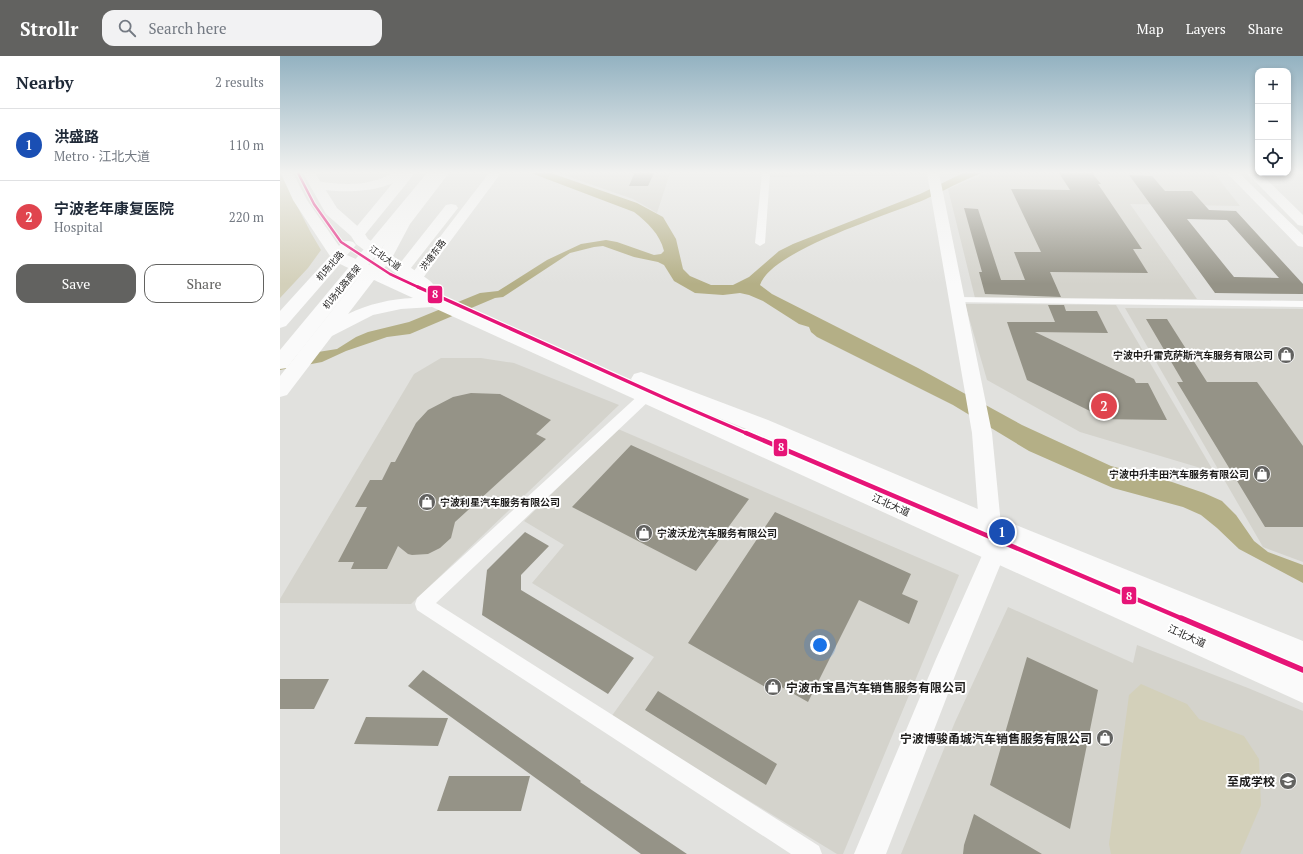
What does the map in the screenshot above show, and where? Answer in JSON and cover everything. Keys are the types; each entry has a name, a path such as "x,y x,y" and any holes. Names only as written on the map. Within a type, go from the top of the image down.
{"main road":[{"path":"280,306 315,267 338,257 307,210"},
{"name":"江北大道","path":"330,210 358,234 361,241 415,279 437,299"},
{"path":"358,234 377,210"},
{"name":"机场北路","path":"280,322 379,210"},
{"name":"机场北路高架","path":"280,345 392,210"},
{"name":"机场北路高架","path":"280,363 403,210"},
{"path":"384,258 403,223 413,210"},
{"path":"281,389 307,352 370,272 384,258 420,210"},
{"name":"江北大道","path":"338,257 370,272 437,299"},
{"path":"322,333 368,311 401,304 437,299 485,320"},
{"name":"江北大道","path":"485,320 646,396 1303,688"},
{"name":"江北大道","path":"485,320 518,330 761,426 990,525 1303,655"}],"street":[{"name":"洪塘东路","path":"402,270 450,210"},
{"name":"洪塘东路","path":"415,279 466,210"},
{"path":"760,243 763,210"},
{"path":"870,854 945,668 995,551 990,525 982,432 969,370 940,210"},
{"path":"1271,210 1303,243"},
{"path":"1291,210 1303,222"},
{"path":"956,300 1303,304"},
{"path":"646,396 423,604 811,854"}],"shaded area":[{"path":"280,210 299,210 321,250 308,268 280,298"},
{"path":"629,210 650,210 663,217 676,239 683,269 690,276 711,285 733,285 749,277 779,251 793,244 879,210 897,210 834,234 808,246 786,259 769,272 760,285 772,294 918,368 1022,425 1111,466 1172,482 1222,501 1236,515 1254,541 1268,552 1303,565 1303,583 1239,549 1201,515 1183,507 1113,488 1029,451 953,405 817,337 811,332 809,327 799,324 763,301 740,293 723,295 695,293 674,281 664,265 658,262 634,257 603,246 570,253 503,297 495,298 410,334 387,337 346,351 322,362 280,370 280,358 337,349 356,337 368,332 409,322 480,293 498,291 547,260 581,244 606,240 617,242 654,255 661,254 664,251 656,234 644,220"},
{"path":"953,210 1134,210 1197,299 975,298"},
{"path":"965,304 1116,305 1214,472 1080,432 987,380"},
{"name":"宁波中升丰田汽车服务有限公司","path":"1125,308 1303,309 1303,562 1263,547"},
{"name":"宁波利星汽车服务有限公司","path":"441,358 481,358 514,363 619,405 411,604 280,603 280,599 414,374"},
{"name":"宁波市宝昌汽车销售服务有限公司","path":"618,429 959,575 843,854 837,854 611,717 654,657 532,583 564,545 524,521"},
{"name":"宁波博骏甬城汽车销售服务有限公司","path":"1008,607 1133,663 1137,645 1303,711 1303,854 901,854 955,722"},
{"path":"1141,684 1187,704 1199,719 1244,736 1259,759 1261,805 1240,854 1111,854 1109,844 1129,695"}],"building":[{"path":"965,210 978,210 1001,280 1025,280 1014,252 1041,252 1021,210 1116,210 1142,249 1133,249 1148,273 1050,272 1061,297 985,294 979,272 982,272"},
{"path":"1155,210 1236,211 1303,284 1303,294 1215,293","holes":["1187,219 1227,220 1279,278 1234,277"]},
{"path":"1048,305 1064,305 1066,311 1097,311 1108,333 1035,332 1134,379 1136,383 1148,383 1167,420 1097,419 1094,413 1027,380 1007,322 1055,322"},
{"path":"1146,319 1167,319 1207,382 1257,382 1303,446 1303,527 1265,527 1177,382 1183,382"},
{"path":"471,393 500,394 551,420 536,434 546,439 455,522 451,538 440,548 428,554 412,555 408,554 398,546 387,569 351,569 354,562 338,562 367,507 355,507 370,480 382,480 391,462 395,462 416,423 428,410 453,397"},
{"path":"631,445 749,499 696,571 572,507"},
{"path":"775,512 911,574 902,594 918,601 909,624 859,600 808,702 778,685 774,692 688,643"},
{"path":"525,532 549,546 521,575 521,590 634,658 608,694 482,615 487,570"},
{"path":"1027,657 1098,690 1070,829 990,785"},
{"path":"423,670 581,781 580,782 687,854 641,854 408,686"},
{"path":"280,679 329,679 314,709 280,709"},
{"path":"658,691 777,764 766,785 645,710"},
{"path":"366,717 448,718 438,746 354,744"},
{"path":"449,776 530,776 521,811 437,811"},
{"path":"974,814 1042,854 963,854 964,845"}],"transit line":[{"name":"8","path":"318,210 341,242 390,274 669,400 1303,670"}],"place":[{"name":"宁波中升雷克萨斯汽车服务有限公司","path":"1286,355"},
{"name":"宁波老年康复医院","path":"1104,406"},
{"name":"宁波中升丰田汽车服务有限公司","path":"1262,474"},
{"name":"宁波利星汽车服务有限公司","path":"427,502"},
{"name":"洪盛路","path":"1002,532"},
{"name":"宁波沃龙汽车服务有限公司","path":"644,533"},
{"name":"宁波市宝昌汽车销售服务有限公司","path":"773,687"},
{"name":"宁波博骏甬城汽车销售服务有限公司","path":"1105,738"},
{"name":"至成学校","path":"1288,781"}]}
